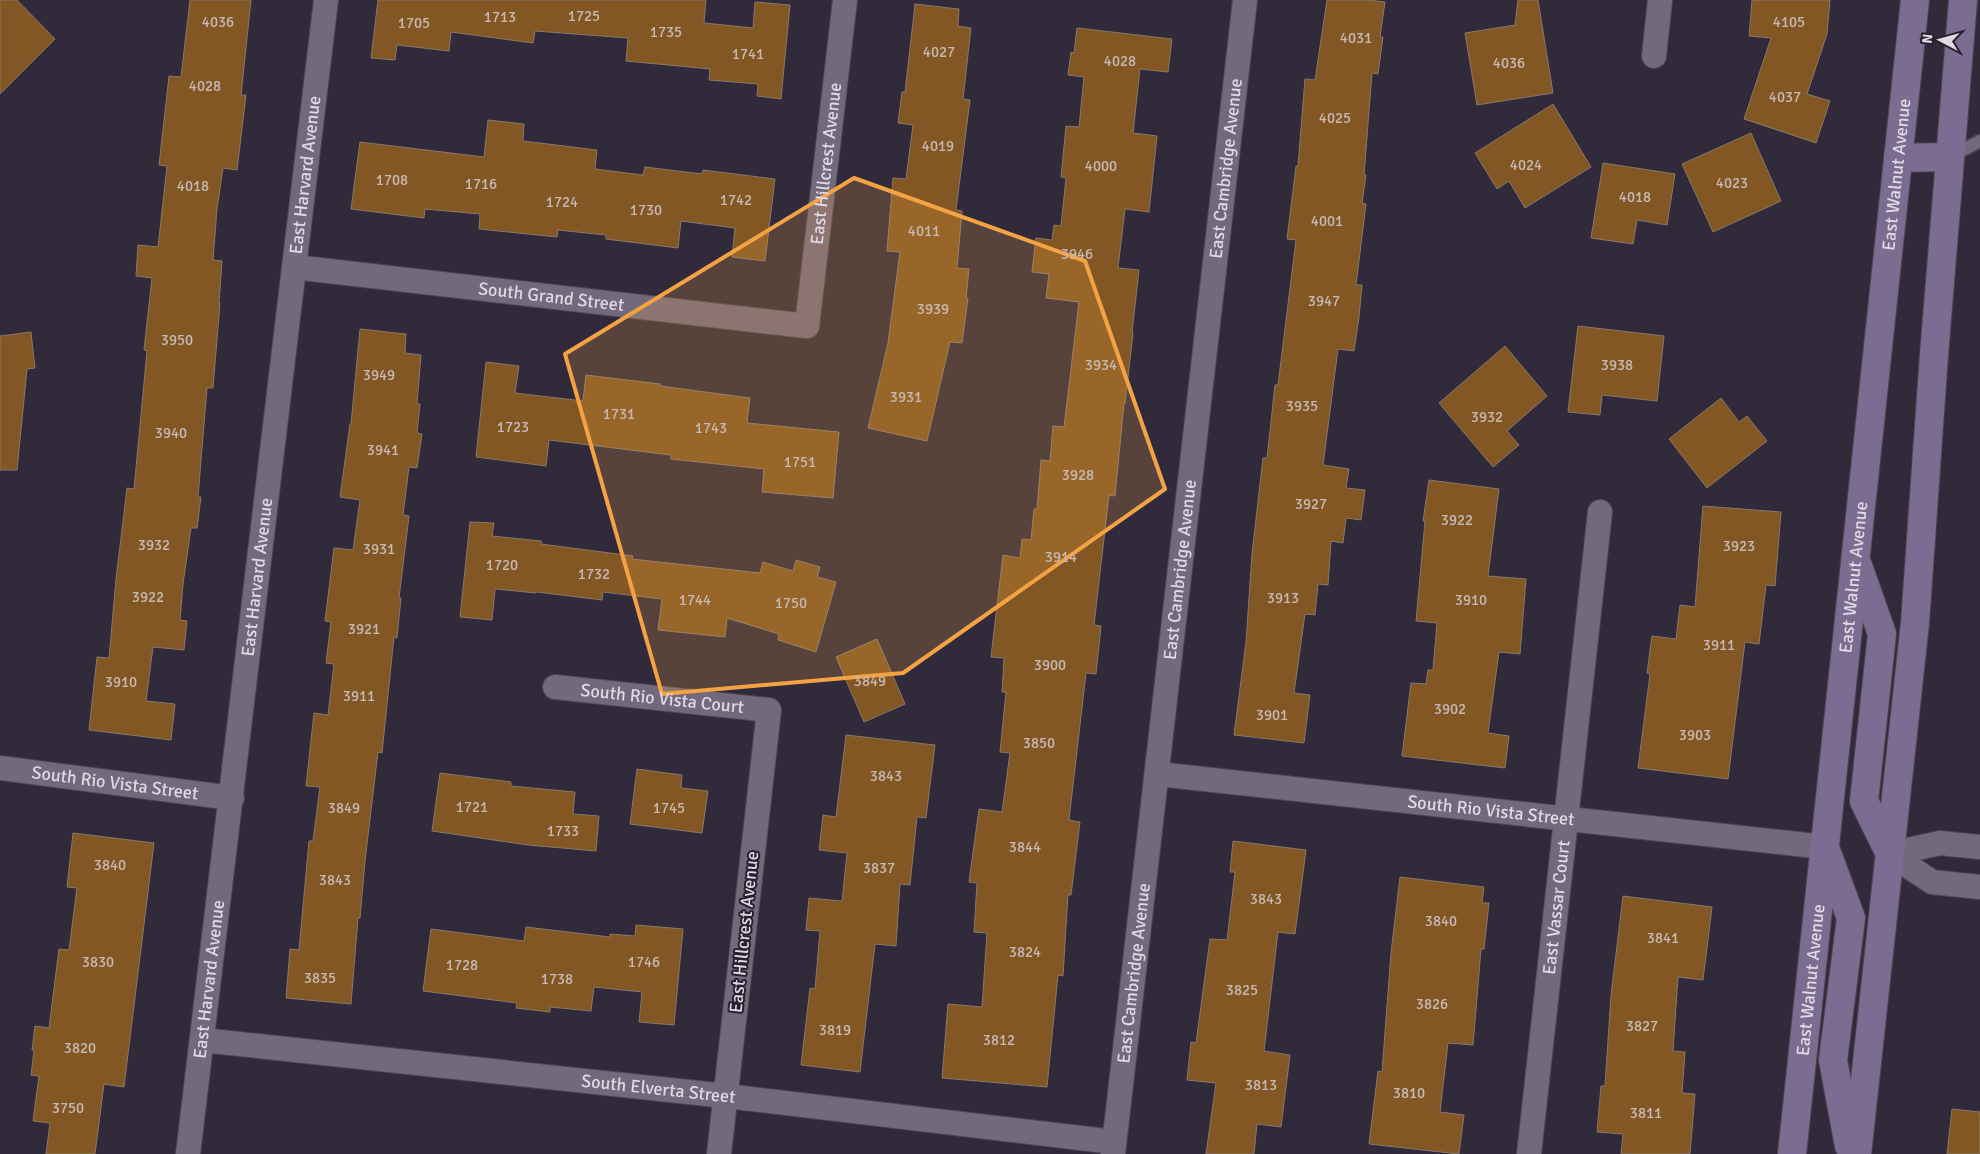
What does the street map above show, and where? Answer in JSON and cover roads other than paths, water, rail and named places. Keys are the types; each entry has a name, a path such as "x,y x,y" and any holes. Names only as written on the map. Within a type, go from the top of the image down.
{"main road":[{"name":"East Walnut Avenue","path":"1792,1154 1915,0"},
{"path":"1857,1154 1915,623 1963,0"},
{"path":"1898,158 1950,157"},
{"path":"1855,559 1882,634 1864,801 1890,854"},
{"path":"1825,847 1851,918 1833,1060 1850,1154"}],"street":[{"name":"East Harvard Avenue","path":"188,1154 326,0"},
{"name":"East Hillcrest Avenue","path":"808,326 845,0"},
{"name":"East Cambridge Avenue","path":"1114,1148 1246,0"},
{"path":"1654,56 1660,0"},
{"name":"South Grand Street","path":"294,267 808,326"},
{"name":"East Vassar Court","path":"1529,1154 1600,512"},
{"name":"South Rio Vista Court","path":"556,687 769,710"},
{"name":"East Hillcrest Avenue","path":"719,1154 769,710"},
{"name":"South Rio Vista Street","path":"0,768 232,798"},
{"name":"South Rio Vista Street","path":"1158,774 1825,847"},
{"path":"1890,854 1940,843 1980,847"},
{"path":"1890,854 1932,882 1980,887"},
{"name":"South Elverta Street","path":"202,1040 726,1096 1114,1148"}],"lane":[{"path":"1950,157 1980,141"}]}
